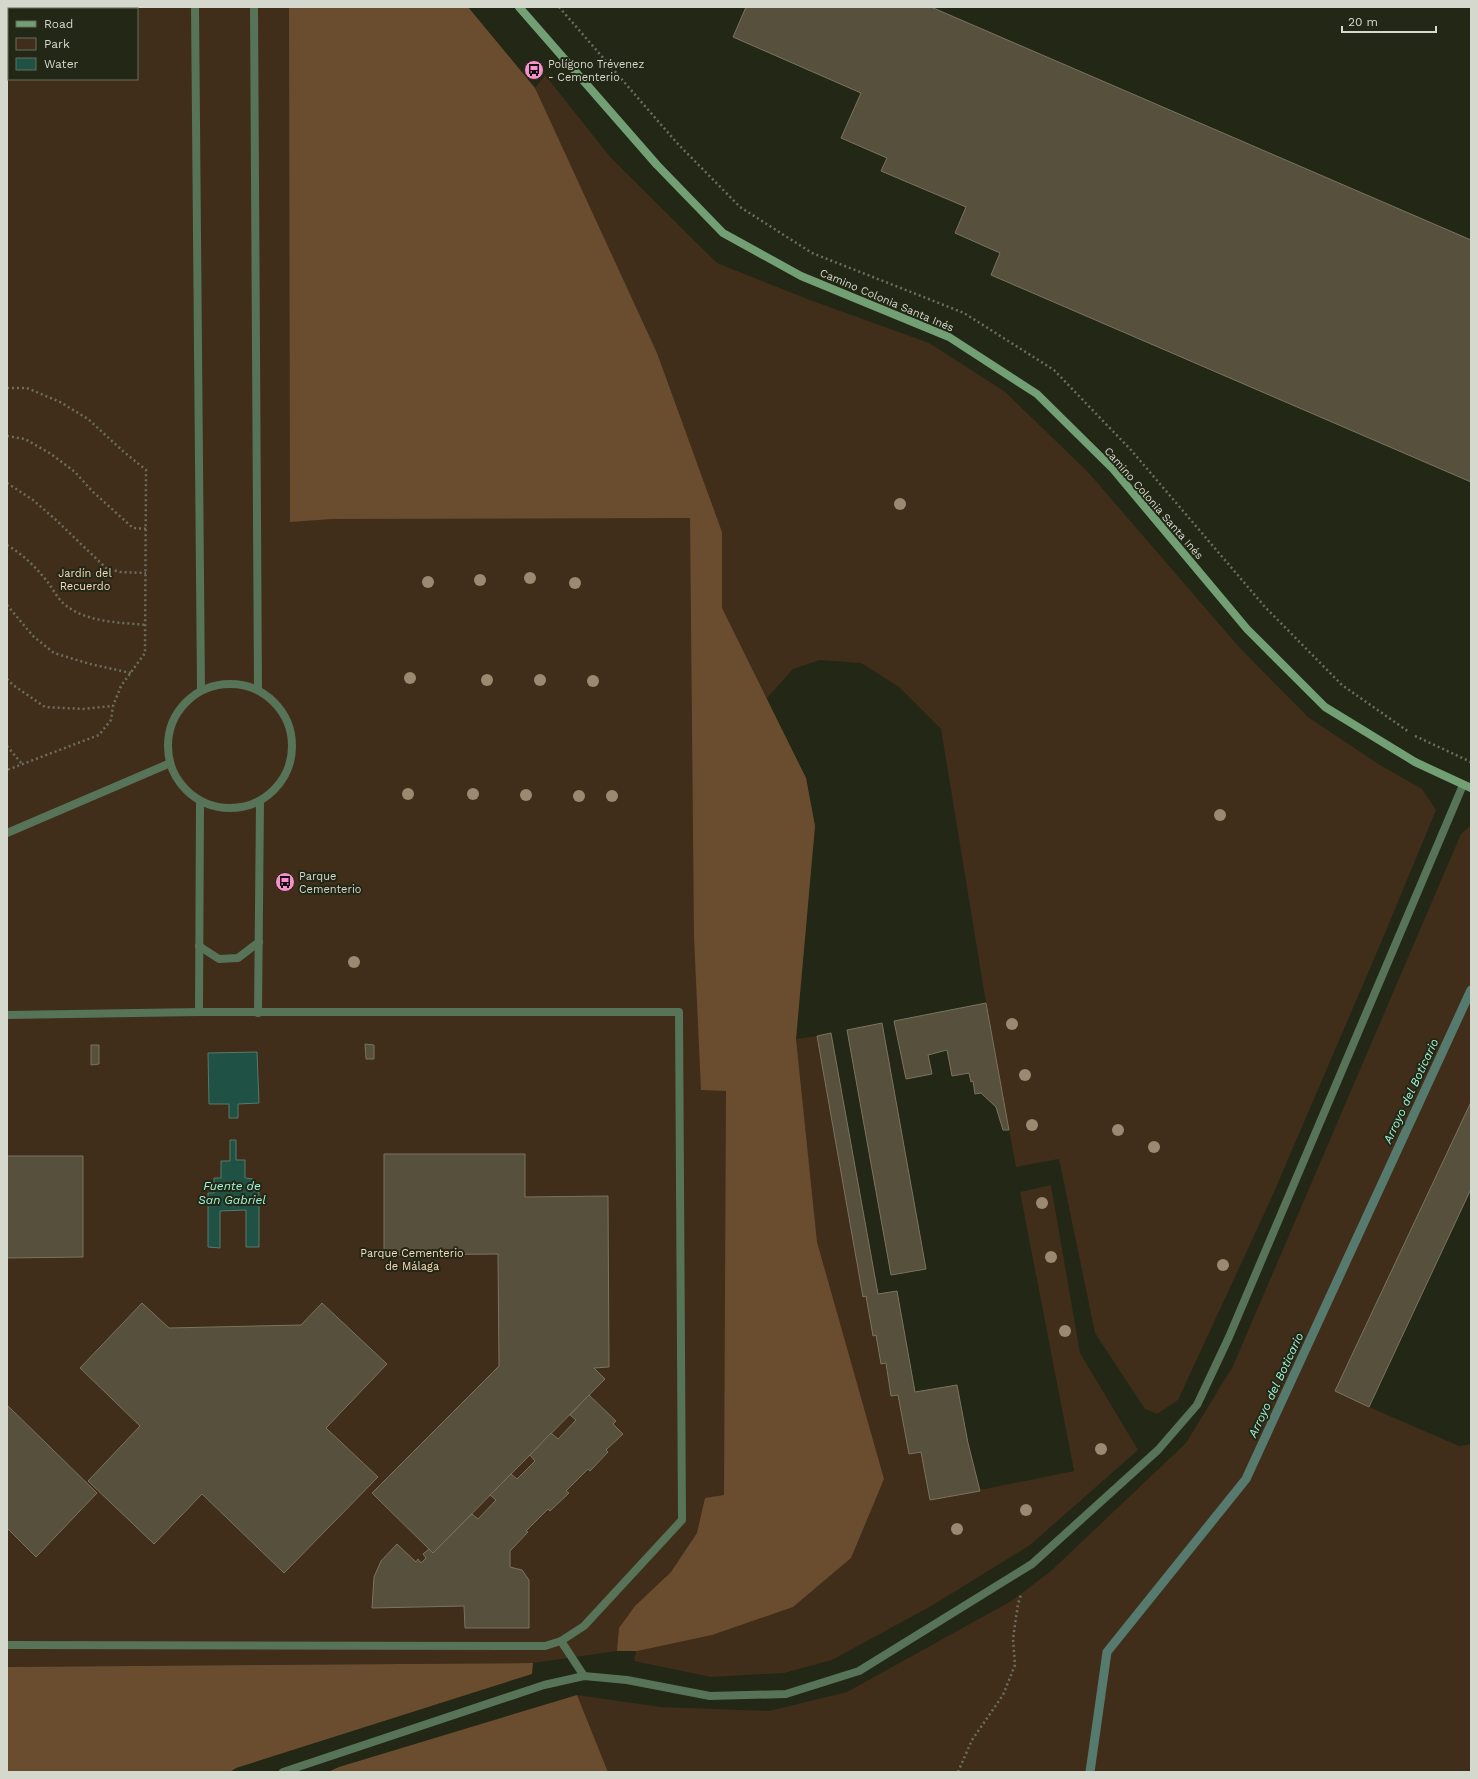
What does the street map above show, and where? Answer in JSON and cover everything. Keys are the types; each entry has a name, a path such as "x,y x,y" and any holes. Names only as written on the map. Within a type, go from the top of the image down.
{"main road":[{"name":"Camino Colonia Santa Inés","path":"519,7 657,165 723,232 801,276 949,337 1037,394 1113,469 1247,629 1325,707 1414,762 1467,786"}],"street":[{"path":"195,7 201,689"},
{"path":"254,7 258,689"},
{"path":"230,682 258,689 282,710 293,740 290,765 285,775 279,786 260,802 230,809 200,802 181,786 168,764 167,734 179,707 201,689 230,682"},
{"path":"7,833 168,764"},
{"path":"282,1772 544,1685 584,1676 627,1680 710,1696 786,1694 859,1671 1032,1564 1158,1450 1197,1405 1232,1329 1467,786"},
{"path":"199,1012 200,802"},
{"path":"258,1012 260,802"},
{"path":"199,946 219,959 238,958 259,942"},
{"path":"7,1015 199,1012 679,1012 682,1520 584,1626 561,1641 545,1646 7,1645"},
{"path":"561,1641 584,1676"}],"path":[{"path":"7,388 26,388 60,402 88,419 146,470 145,653 121,686 113,706 111,720 99,735 7,770"},
{"path":"7,436 25,439 51,454 75,472 101,501 132,528 146,530"},
{"path":"7,483 33,500 106,568 120,572 146,573"},
{"path":"7,545 21,554 44,578 63,603 81,615 105,621 146,625"},
{"path":"7,606 33,636 54,653 90,664 131,673"},
{"path":"7,679 12,685 45,707 83,710 113,706"},
{"path":"7,746 22,764"},
{"path":"958,1772 972,1740 1003,1694 1016,1665 1013,1639 1017,1611 1032,1564"}],"green space":[{"name":"Parque Cementerio de Málaga","path":"7,7 468,7 535,88 545,75 611,158 717,263 810,300 929,343 1004,391 1088,472 1239,647 1308,717 1380,765 1422,789 1436,810 1271,1199 1178,1400 1157,1414 1145,1409 1095,1333 1059,1159 1016,1167 986,1003 941,729 899,687 861,663 820,660 793,669 766,699 806,778 815,826 796,1039 817,1036 863,1297 866,1296 873,1335 876,1335 881,1364 886,1363 891,1396 898,1395 909,1454 921,1452 930,1500 1074,1471 1020,1192 1051,1185 1080,1353 1138,1450 1030,1545 933,1605 832,1660 784,1673 711,1677 634,1661 636,1651 617,1651 533,1663 7,1667"},
{"path":"1471,825 1471,1102 1369,1407 1459,1446 1471,1444 1471,1772 608,1772 577,1695 661,1707 769,1711 847,1692 1013,1600 1052,1570 1186,1443 1233,1366 1461,834"}],"shaded area":[{"path":"289,7 468,7 535,88 657,353 722,532 722,608 806,778 815,826 796,1039 817,1242 884,1479 851,1558 793,1607 712,1635 637,1651 617,1651 619,1628 635,1606 671,1572 697,1533 705,1498 724,1495 726,1091 701,1090 694,937 690,518 332,519 290,522"},
{"path":"533,1663 532,1674 236,1768 230,1772 7,1772 7,1667"},
{"path":"577,1695 608,1772 328,1772 339,1767"}],"water":[{"path":"257,1052 259,1103 238,1104 238,1118 229,1118 229,1104 209,1104 208,1053"},
{"name":"Fuente de San Gabriel","path":"230,1140 236,1140 236,1160 245,1160 245,1178 253,1179 253,1191 259,1192 259,1247 246,1247 246,1210 220,1211 220,1248 208,1247 208,1193 214,1193 214,1178 221,1178 221,1161 230,1161"}],"building":[{"path":"746,7 931,7 1471,240 1471,482 991,275 1000,253 955,233 966,207 881,171 887,158 841,138 861,93 733,37"},
{"path":"986,1003 1009,1130 1003,1130 996,1107 981,1093 975,1094 973,1081 971,1082 969,1073 952,1076 947,1050 928,1055 932,1074 906,1079 894,1021"},
{"path":"882,1023 926,1269 891,1275 847,1030"},
{"path":"831,1033 878,1294 897,1291 915,1392 957,1385 968,1443 980,1491 930,1500 921,1452 909,1454 898,1395 891,1396 886,1363 881,1364 876,1335 873,1336 866,1296 863,1297 817,1036"},
{"path":"365,1044 374,1045 374,1059 366,1059"},
{"path":"91,1045 99,1045 99,1064 91,1065"},
{"path":"1471,1102 1471,1189 1369,1407 1335,1391"},
{"path":"384,1154 525,1154 525,1197 608,1196 609,1367 594,1368 605,1379 433,1553 372,1493 499,1366 498,1254 384,1255"},
{"path":"7,1156 83,1156 83,1257 7,1258"},
{"path":"142,1303 169,1328 301,1325 322,1303 387,1364 326,1428 378,1477 284,1573 202,1494 154,1544 88,1481 140,1426 80,1368"},
{"path":"589,1395 616,1421 613,1424 623,1434 606,1450 608,1452 590,1471 588,1469 566,1491 569,1493 550,1511 548,1509 526,1531 528,1532 510,1551 510,1567 522,1570 529,1580 529,1628 465,1628 464,1606 372,1608 374,1577 381,1561 397,1544 416,1562 418,1559 421,1563 426,1558 423,1554 429,1549 433,1553 472,1514 478,1519 496,1500 490,1495 511,1474 517,1479 535,1461 530,1455 551,1433 558,1439 576,1420 570,1415"},
{"path":"7,1405 97,1493 36,1557 7,1528"}],"waterway":[{"name":"Arroyo del Boticario","path":"1090,1772 1107,1652 1246,1479 1471,990"}],"place":[{"name":"Polígono Trévenez - Cementerio","path":"534,70"},
{"name":"Parque Cementerio","path":"285,882"}],"park label":[{"name":"Jardín del Recuerdo","path":"85,579"}]}
